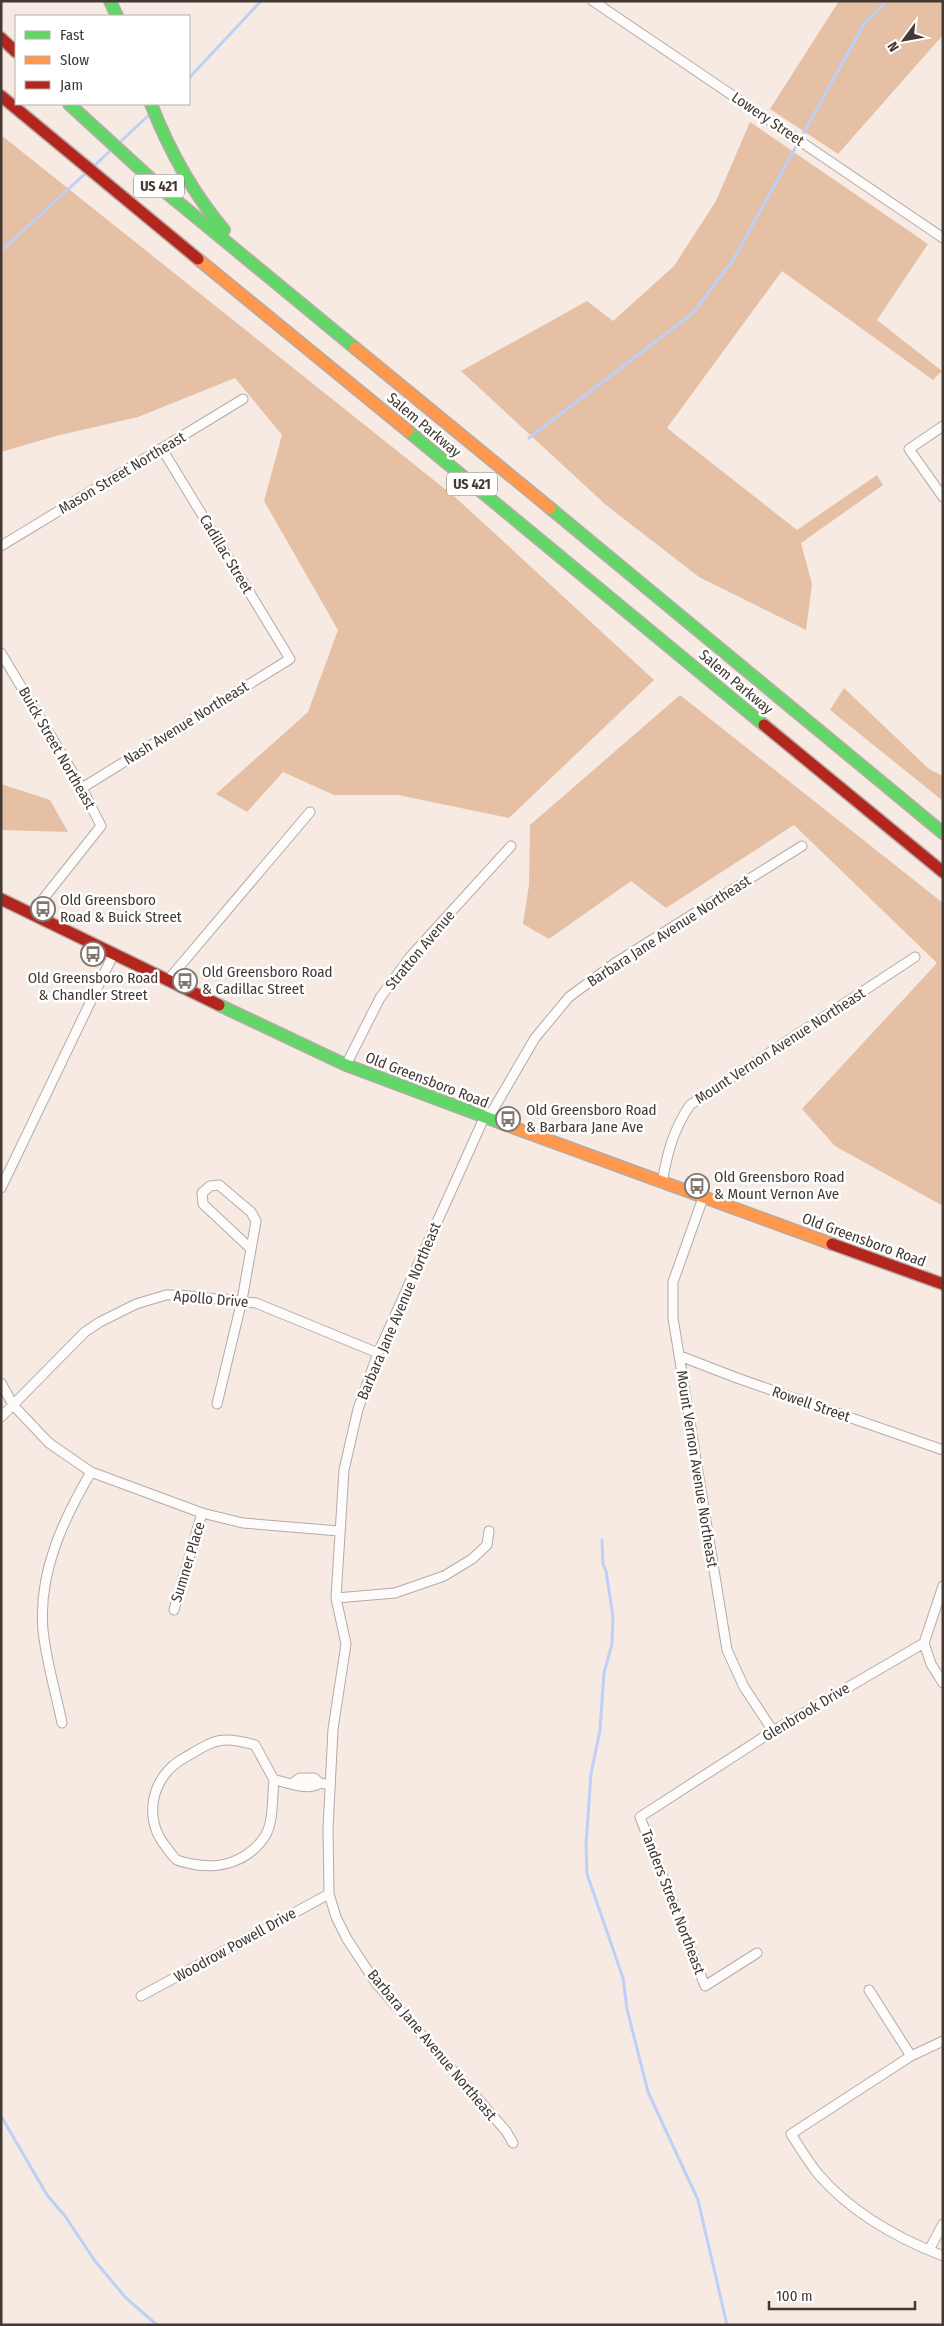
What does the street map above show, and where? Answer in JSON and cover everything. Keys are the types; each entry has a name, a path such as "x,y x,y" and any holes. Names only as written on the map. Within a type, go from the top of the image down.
{"main road":[{"path":"110,1 117,15"},
{"path":"1,38 15,51"},
{"name":"Salem Parkway","path":"1,96 943,872"},
{"name":"Salem Parkway","path":"70,105 162,189 254,262 943,833"},
{"path":"151,105 180,168 198,199 254,262"},
{"path":"886,784 943,820"},
{"name":"Old Greensboro Road","path":"1,899 32,913 113,956 168,980 346,1065 484,1118 943,1284"}],"street":[{"name":"Lowery Street","path":"593,1 943,238"},
{"name":"Mason Street Northeast","path":"1,546 243,399"},
{"path":"943,426 909,449 943,497"},
{"name":"Cadillac Street","path":"162,449 290,659"},
{"name":"Buick Street Northeast","path":"1,653 82,788 101,826 32,913"},
{"name":"Nash Avenue Northeast","path":"82,788 290,659"},
{"path":"168,980 310,812"},
{"name":"Stratton Avenue","path":"346,1065 380,998 405,964 511,846"},
{"name":"Barbara Jane Avenue Northeast","path":"513,2143 506,2131 376,1983 347,1939 336,1917 329,1894 328,1829 333,1728 346,1644 336,1598 344,1470 358,1409 378,1353 484,1118 493,1110 535,1038 569,997 615,963 802,846"},
{"path":"1,1188 113,956"},
{"name":"Mount Vernon Avenue Northeast","path":"662,1183 669,1147 678,1122 690,1105 915,958"},
{"path":"217,1404 242,1300 256,1221 251,1212 220,1185 210,1186 202,1193 203,1204 251,1248"},
{"name":"Mount Vernon Avenue Northeast","path":"703,1198 673,1282 673,1318 727,1650 744,1687 773,1731"},
{"name":"Apollo Drive","path":"1,1417 85,1332 100,1322 136,1304 166,1295 242,1300 256,1303 378,1353"},
{"name":"Rowell Street","path":"680,1356 943,1450"},
{"path":"1,1382 13,1405 49,1443 91,1472 202,1513 243,1523 339,1531"},
{"path":"62,1724 44,1630 44,1591 55,1547 72,1504 91,1472"},
{"name":"Sumner Place","path":"174,1610 202,1513"},
{"path":"336,1598 395,1592 444,1576 472,1559 487,1545 489,1530"},
{"path":"943,1586 924,1643 931,1664 943,1683"},
{"name":"Glenbrook Drive","path":"640,1818 773,1731 924,1643"},
{"path":"232,1739 255,1745 274,1780 270,1823 266,1835 250,1852 227,1865 202,1866 177,1860 161,1841 152,1821 154,1796 163,1775 179,1760 212,1742 232,1739"},
{"path":"274,1780 293,1783 299,1787 314,1787 320,1783 330,1785"},
{"name":"Tanders Street Northeast","path":"640,1818 705,1986 757,1953"},
{"name":"Woodrow Powell Drive","path":"141,1996 329,1894"},
{"path":"869,1990 911,2056"},
{"path":"943,2041 911,2056 790,2134 819,2175 850,2204 888,2231 943,2256"},
{"path":"929,2250 943,2224"}],"shaded area":[{"path":"839,1 943,1 943,35 838,154 770,109"},
{"path":"750,122 928,244 877,320 942,371 933,380 782,271 667,428 797,530 877,475 883,485 801,543 812,584 806,630 699,577 606,505 461,371 587,301 613,321 674,266 716,201"},
{"path":"1,135 455,497 654,680 509,818 398,795 334,795 283,772 247,812 216,794 308,712 338,630 264,501 282,435 235,378 138,417 56,436 1,452"},
{"path":"844,688 929,769 943,776 943,801 830,710"},
{"path":"680,695 943,903 943,1206 835,1146 802,1109 937,963 794,825 666,908 631,881 549,939 523,924 529,885 530,825"},
{"path":"1,784 50,800 68,832 1,830"}],"waterway":[{"path":"190,77 261,1"},
{"path":"529,438 693,313 733,260 864,24 887,1"},
{"path":"118,144 150,114"},
{"path":"94,166 111,150"},
{"path":"1,251 87,172"},
{"path":"602,1540 603,1564 606,1571 613,1617 612,1644 604,1673 600,1730 591,1774 586,1845 587,1874 623,1978 627,2009 648,2092 698,2200 727,2325"},
{"path":"1,2116 47,2195 65,2216 95,2261 125,2297 157,2325"}],"traffic: fast":[{"path":"110,1 117,15"},
{"path":"70,105 162,189 355,348"},
{"path":"151,105 182,170 212,216 224,230"},
{"path":"408,431 764,725"},
{"path":"550,508 943,833"},
{"path":"219,1005 346,1065 501,1123"}],"traffic: slow":[{"path":"198,259 408,431"},
{"path":"355,348 550,508"},
{"path":"501,1123 832,1244"}],"traffic: jam":[{"path":"1,38 15,51"},
{"path":"1,96 198,259"},
{"path":"764,725 943,872"},
{"path":"1,899 219,1005"},
{"path":"832,1244 943,1284"}],"place":[{"name":"Old Greensboro Road & Buick Street","path":"43,909"},
{"name":"Old Greensboro Road & Chandler Street","path":"93,954"},
{"name":"Old Greensboro Road & Cadillac Street","path":"185,981"},
{"name":"Old Greensboro Road & Barbara Jane Ave","path":"508,1119"},
{"name":"Old Greensboro Road & Mount Vernon Ave","path":"697,1186"}]}
